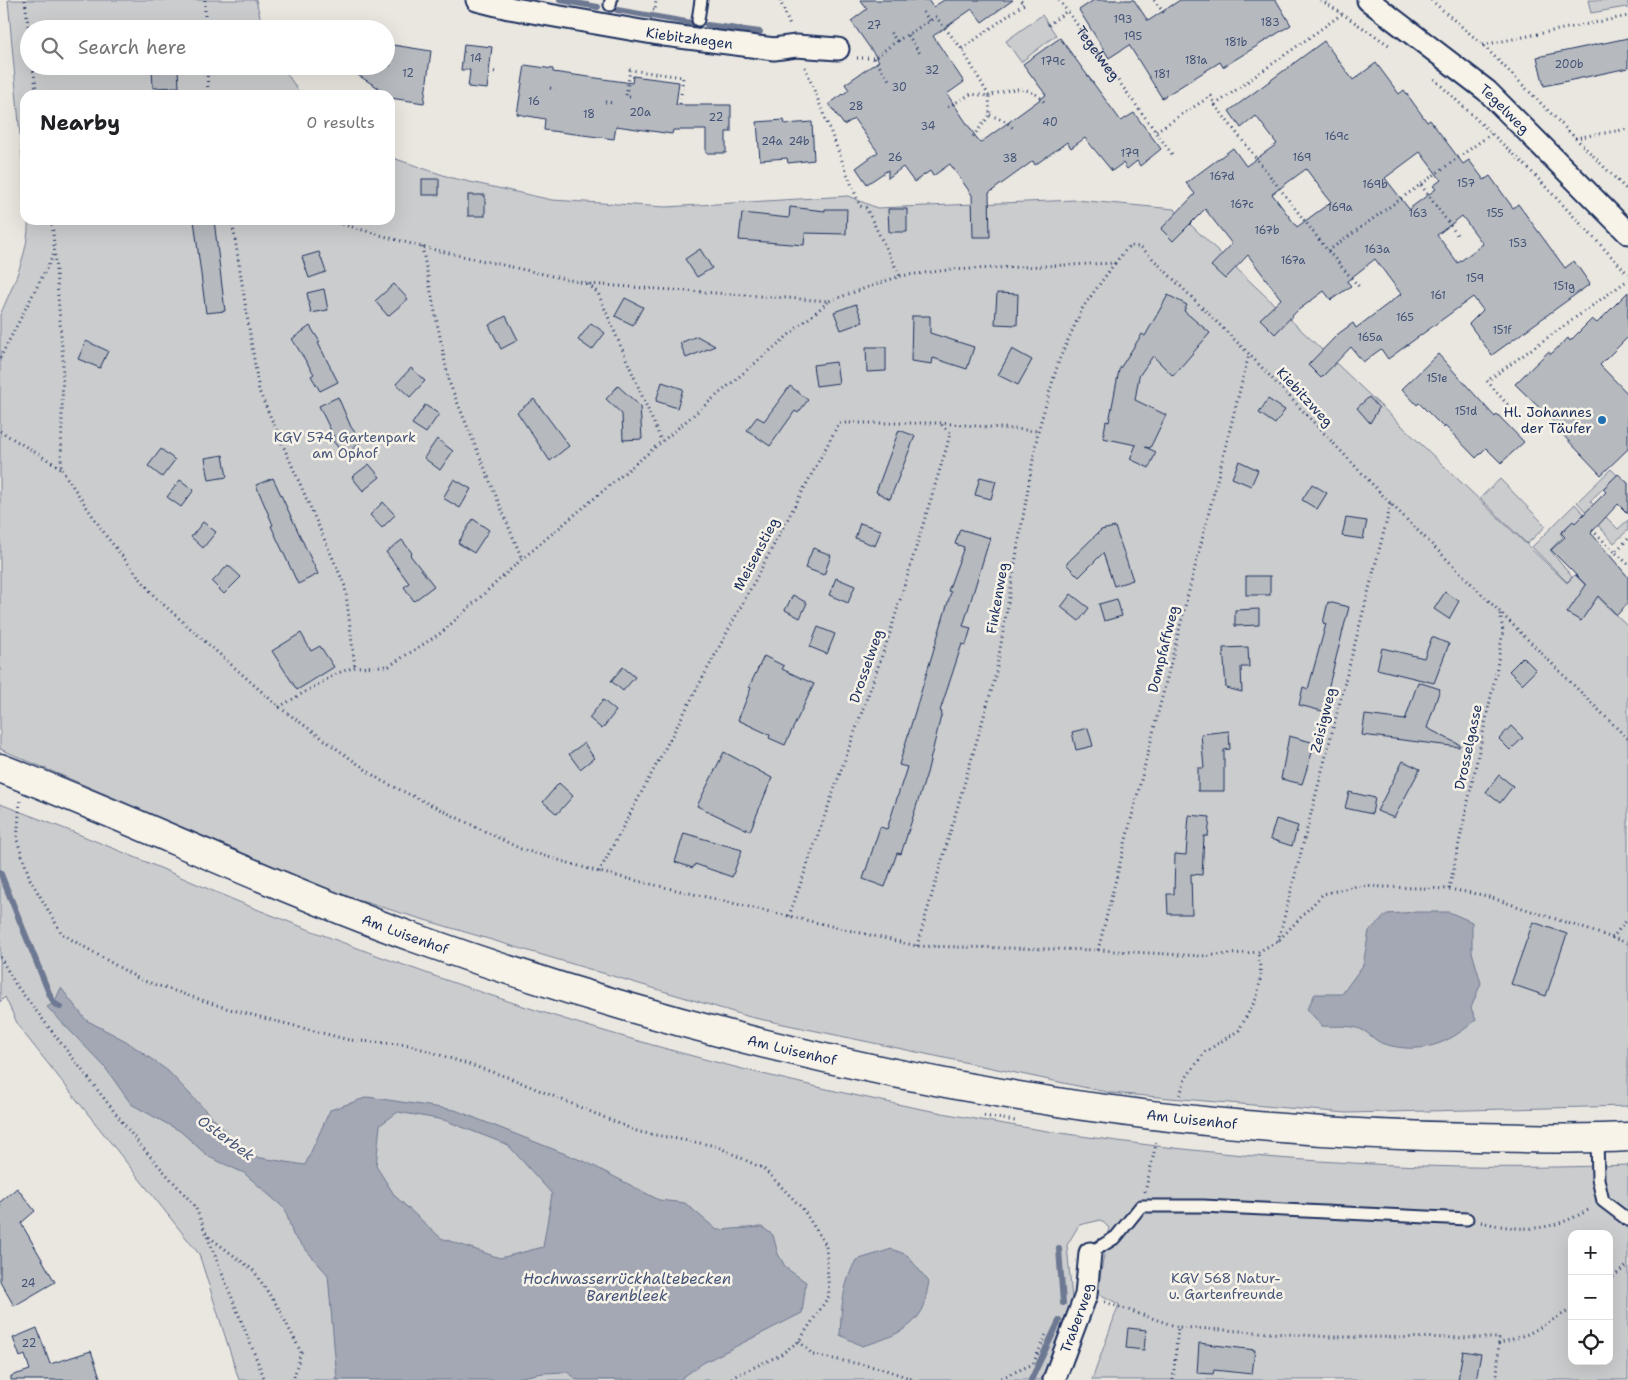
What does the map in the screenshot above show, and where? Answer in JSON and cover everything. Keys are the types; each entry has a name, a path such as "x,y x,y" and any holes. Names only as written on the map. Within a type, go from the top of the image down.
{"main road":[{"name":"Am Luisenhof","path":"0,768 62,792 221,862 415,938 508,970 622,1005 823,1058 943,1084 1076,1106 1279,1129 1411,1136 1597,1139 1628,1137"}],"street":[{"name":"Kiebitzhegen","path":"477,0 509,8 664,35 774,49 796,46 838,50"},
{"name":"Tegelweg","path":"1368,0 1486,91 1628,233"},
{"name":"Traberweg","path":"1054,1380 1086,1295 1090,1253"}],"lane":[{"path":"701,0 701,16"},
{"path":"1597,1139 1598,1179 1603,1201 1628,1220"},
{"path":"1090,1253 1116,1237 1141,1206 1202,1206 1468,1219"}],"path":[{"path":"25,0 27,20"},
{"path":"205,0 205,20"},
{"path":"780,0 796,46 858,196 860,206 866,208 900,276"},
{"path":"962,49 1024,4 1020,0"},
{"name":"Tegelweg","path":"1059,0 1172,154"},
{"path":"1154,0 1164,13"},
{"path":"1321,0 1396,50"},
{"path":"1431,0 1483,45 1628,191"},
{"path":"1048,25 1067,11"},
{"path":"923,12 930,20"},
{"path":"1215,105 1342,14"},
{"path":"1483,45 1628,16"},
{"path":"838,50 858,58 874,58 936,17 962,49 989,96 990,115 971,138"},
{"path":"889,31 897,41"},
{"path":"908,35 921,55"},
{"path":"874,58 889,80"},
{"path":"630,97 626,96 630,70 683,77 680,104 676,103"},
{"path":"489,71 496,72"},
{"path":"1427,72 1526,166 1628,274"},
{"path":"34,75 35,90"},
{"path":"207,75 208,90"},
{"path":"550,88 555,89"},
{"path":"948,107 971,94 989,96 1012,88 1028,90 1039,95 1046,104"},
{"path":"1156,131 1211,96 1215,105 1328,251 1361,289"},
{"path":"605,102 614,103"},
{"path":"990,115 1005,121 1013,128"},
{"path":"1574,138 1628,129"},
{"name":"Tegelweg","path":"1328,251 1491,134"},
{"path":"1421,185 1458,236"},
{"path":"53,225 63,360 62,469"},
{"path":"233,225 259,391 345,586 355,667"},
{"path":"345,225 422,247 588,284 829,301"},
{"name":"Kiebitzweg","path":"1115,262 1129,246 1141,247 1249,354 1390,504 1628,740"},
{"path":"422,247 449,382 522,559"},
{"path":"0,358 56,250"},
{"path":"279,707 338,673 355,667 389,666 441,633 522,559 829,301 900,276 948,270 1115,262"},
{"name":"Finkenweg","path":"917,946 995,678 1038,431 1059,360 1083,307 1115,262"},
{"path":"1514,412 1486,381 1628,280"},
{"path":"588,284 598,293 662,440"},
{"name":"Dompfaffweg","path":"1098,950 1249,354"},
{"name":"Meisenstieg","path":"599,872 839,422 940,423 1038,431"},
{"name":"Drosselweg","path":"789,916 889,636 948,446 950,433 940,423"},
{"path":"0,431 62,469 107,537 155,597 279,707 380,780 521,849 599,872 917,946 1098,950 1201,956 1258,952 1278,941 1323,894 1357,886 1448,888 1483,895 1628,942"},
{"name":"Zeisigweg","path":"1278,941 1390,504"},
{"path":"1592,530 1628,564"},
{"path":"1615,552 1628,539"},
{"name":"Drosselgasse","path":"1448,888 1502,640 1503,631 1499,611"},
{"path":"20,801 17,840 30,879 62,934 142,980 229,1009 349,1040 410,1045 510,1078 639,1132 716,1146 764,1169 802,1208 826,1245 828,1296 799,1341 780,1355 726,1380"},
{"path":"1612,938 1628,919"},
{"path":"1179,1098 1185,1079 1206,1052 1240,1030 1257,997 1261,975 1258,952"},
{"path":"0,956 16,985 136,1139 196,1206 265,1380"},
{"path":"1141,1206 1158,1139"},
{"path":"1468,1219 1513,1229 1533,1230 1584,1212 1603,1201"},
{"path":"208,1236 253,1270 278,1307 300,1352 293,1380"},
{"path":"1613,1277 1628,1265"},
{"path":"1086,1295 1178,1327 1332,1337 1498,1338 1497,1380"},
{"path":"1498,1344 1528,1334 1568,1311"},
{"path":"1173,1380 1178,1327"},
{"path":"997,1380 1033,1364 1049,1328"},
{"path":"799,1341 813,1355 880,1368 916,1380"}],"green space":[{"path":"8,0 256,0 261,20 20,20 20,75 288,75 298,90 20,90 20,135"},
{"path":"1588,0 1628,0 1628,9 1626,7 1591,13"},
{"path":"1042,15 1056,35 1021,62 1006,41"},
{"name":"KGV 574 Gartenpark am Ophof","path":"395,159 452,178 552,200 666,207 848,196 877,208 1076,200 1174,209 1567,583 1575,575 1628,627 1628,1106 1347,1113 1111,1093 750,1017 341,895 0,749 0,315 15,281 28,232 28,225 395,225"},
{"path":"1611,469 1617,475 1590,501 1618,529 1628,520 1628,530 1614,543 1577,502"},
{"path":"1500,479 1546,526 1527,544 1480,498"},
{"path":"1575,504 1594,525 1576,524 1573,521 1560,533 1563,537 1550,550 1572,577 1567,582 1532,547"},
{"name":"KGV 568 Natur- u. Gartenfreunde","path":"0,804 131,855 253,908 442,979 545,1013 677,1052 810,1085 945,1113 1080,1136 1217,1153 1353,1163 1491,1167 1628,1165 1628,1380 1092,1380 1119,1304 1097,1293 1109,1228 1101,1220 1079,1225 1067,1245 1072,1299 1041,1380 239,1380 199,1254 19,1027 5,997 0,1002"}],"water":[{"path":"1449,912 1472,922 1472,952 1481,983 1471,1008 1476,1020 1445,1041 1422,1048 1398,1047 1384,1044 1357,1028 1322,1026 1307,1009 1315,994 1342,994 1363,965 1369,931 1387,914"},
{"name":"Hochwasserrückhaltebecken Barenbleek","path":"61,988 86,1020 126,1041 168,1071 249,1156 305,1165 330,1110 368,1097 455,1110 588,1163 659,1200 685,1203 717,1230 762,1227 773,1235 778,1254 786,1268 806,1282 802,1313 703,1363 679,1380 578,1380 567,1372 543,1373 505,1380 337,1380 328,1275 293,1235 285,1209 244,1173 209,1157 180,1131 131,1104 104,1066 47,1007 54,1003","holes":["398,1112 444,1120 508,1145 552,1194 543,1247 500,1258 441,1238 395,1196 376,1166 380,1125"]},
{"path":"892,1249 907,1255 929,1282 924,1306 914,1322 906,1328 880,1341 862,1346 840,1335 845,1287 856,1260"}],"building":[{"path":"860,0 928,0 933,7 944,0 1013,0 982,22 972,9 933,36 964,82 947,94 980,143 1046,95 1023,64 1060,38 1121,121 1134,113 1161,149 1140,166 1137,161 1127,169 1123,163 1112,171 1085,138 1071,148 1067,142 1035,165 1033,161 989,193 990,237 973,237 972,195 950,164 933,176 930,171 914,182 903,167 888,178 888,170 867,184 856,168 878,152 854,119 844,125 829,104 849,90 845,84 879,61 851,21 867,9"},
{"path":"1094,0 1134,0 1148,21 1180,0 1276,0 1291,25 1223,67 1220,62 1162,98 1129,45 1109,58 1079,10"},
{"path":"1628,38 1628,68 1544,86 1537,57"},
{"path":"1324,41 1353,80 1376,63 1399,94 1404,90 1427,122 1430,120 1463,164 1469,160 1484,180 1490,176 1513,208 1518,204 1565,268 1574,261 1590,284 1492,355 1469,324 1483,310 1473,297 1388,359 1381,349 1363,362 1351,347 1321,378 1308,365 1338,334 1353,323 1356,328 1401,294 1375,259 1347,281 1351,286 1331,300 1324,291 1297,311 1275,334 1260,319 1281,299 1248,255 1225,279 1211,266 1232,244 1205,209 1173,241 1161,229 1195,194 1186,183 1233,148 1246,166 1277,144 1256,116 1241,128 1229,111","holes":["1420,152 1441,180 1433,186 1436,189 1409,209 1385,178","1306,169 1331,202 1297,227 1272,194","1462,216 1483,244 1458,263 1437,235"]},
{"path":"464,44 492,47 487,89 468,87 470,70 461,70"},
{"path":"395,45 431,51 424,103 395,99 395,90 382,90 358,75 395,75"},
{"path":"525,65 553,69 553,72 632,83 633,76 679,82 676,105 731,105 731,132 726,132 726,153 706,153 706,130 673,130 672,134 616,126 614,139 544,130 545,119 517,114"},
{"path":"152,75 178,75 179,87 153,88"},
{"path":"784,120 785,124 812,122 814,160 788,163 787,158 760,160 757,122"},
{"path":"422,179 439,179 439,195 422,195"},
{"path":"468,195 485,195 485,216 468,216"},
{"path":"790,207 825,211 825,209 847,209 846,234 805,233 804,245 739,240 742,213 789,218"},
{"path":"888,209 907,209 907,232 889,232"},
{"path":"195,225 215,225 225,311 206,313"},
{"path":"700,249 712,268 697,277 685,259"},
{"path":"319,252 326,272 309,278 302,257"},
{"path":"394,284 408,299 388,316 375,301"},
{"path":"324,289 328,310 311,313 307,293"},
{"path":"1628,292 1628,337 1600,365 1628,394 1628,449 1601,475 1562,434 1564,432 1515,384 1548,352 1551,354 1568,338 1570,341 1592,319 1597,323"},
{"path":"997,293 1018,294 1017,325 995,324"},
{"path":"1168,295 1187,305 1184,311 1210,333 1173,376 1153,356 1139,376 1135,400 1166,415 1150,448 1145,447 1156,452 1149,468 1130,459 1136,445 1103,438 1106,421 1109,422 1119,370 1142,334 1145,336"},
{"path":"625,298 643,307 633,325 615,316"},
{"path":"856,304 863,322 841,330 834,312"},
{"path":"506,316 518,340 501,349 489,325"},
{"path":"912,316 930,316 930,333 974,347 967,369 933,358 932,364 911,361"},
{"path":"591,323 605,333 592,350 578,340"},
{"path":"310,326 320,342 318,343 338,382 320,391 311,376 314,374 292,339"},
{"path":"697,336 715,346 686,358 680,343"},
{"path":"86,341 108,351 100,368 78,359"},
{"path":"866,347 886,347 886,371 867,372"},
{"path":"1012,349 1032,360 1018,385 998,375"},
{"path":"1438,354 1495,417 1497,414 1524,442 1501,463 1486,448 1476,458 1445,426 1444,428 1419,403 1417,405 1402,389"},
{"path":"836,362 839,383 816,386 813,365"},
{"path":"411,368 425,381 410,397 396,384"},
{"path":"662,382 683,389 677,408 656,401"},
{"path":"618,386 640,406 642,439 623,440 622,414 606,399"},
{"path":"790,386 808,400 798,413 795,411 770,446 747,430 757,417 764,421"},
{"path":"338,397 351,427 362,442 344,455 333,441 335,439 319,406"},
{"path":"1369,397 1379,408 1370,423 1357,408"},
{"path":"534,399 569,446 550,461 517,412"},
{"path":"1268,399 1285,410 1275,424 1259,413"},
{"path":"425,405 439,414 426,433 412,424"},
{"path":"899,430 915,436 890,499 876,492"},
{"path":"437,439 453,451 440,470 424,458"},
{"path":"161,449 175,460 162,477 148,466"},
{"path":"223,455 227,477 209,480 205,458"},
{"path":"1239,461 1258,470 1251,486 1232,478"},
{"path":"369,464 380,477 363,491 352,477"},
{"path":"1618,474 1628,483 1628,514 1618,504 1591,533 1628,577 1628,603 1617,615 1598,596 1581,621 1567,613 1586,585 1551,550 1565,537 1561,533 1573,521 1575,523 1606,492 1603,489"},
{"path":"980,477 996,481 991,499 975,495"},
{"path":"273,478 318,574 298,584 271,526 273,525 256,485"},
{"path":"454,479 471,489 460,508 443,498"},
{"path":"180,480 194,490 181,507 167,497"},
{"path":"1312,484 1327,493 1317,509 1302,500"},
{"path":"383,502 395,515 382,528 370,515"},
{"path":"1346,518 1367,521 1363,539 1342,536"},
{"path":"473,519 489,530 474,553 458,543"},
{"path":"203,522 216,532 203,548 191,537"},
{"path":"860,523 881,530 875,546 855,538"},
{"path":"1115,527 1133,580 1114,586 1103,553 1079,577 1066,564 1101,530"},
{"path":"960,529 990,538 963,626 971,628 966,645 962,644 940,711 942,712 927,773 901,854 897,853 885,887 863,879 880,827 887,829 907,767 899,765 951,592 948,591 964,547 955,544"},
{"path":"402,540 412,553 410,555 434,586 414,601 404,587 409,583 386,552"},
{"path":"813,548 831,555 824,575 805,568"},
{"path":"228,565 241,577 224,594 212,582"},
{"path":"1246,576 1270,576 1270,595 1246,595"},
{"path":"836,578 855,586 848,603 829,595"},
{"path":"1445,592 1459,601 1449,619 1434,609"},
{"path":"1071,594 1089,608 1079,621 1061,607"},
{"path":"793,595 807,603 800,618 785,610"},
{"path":"1117,599 1122,616 1104,621 1099,604"},
{"path":"1328,602 1349,607 1327,693 1330,694 1326,712 1299,705 1303,687 1308,689 1326,624 1323,623"},
{"path":"1259,609 1259,625 1235,626 1235,610"},
{"path":"818,627 835,634 827,654 810,647"},
{"path":"301,633 311,651 320,646 334,667 297,690 272,651"},
{"path":"1432,637 1449,644 1434,683 1377,669 1382,648 1424,658"},
{"path":"1248,647 1249,667 1241,667 1242,692 1226,688 1223,648"},
{"path":"764,656 784,666 782,669 814,684 785,745 769,738 770,735 738,720 751,688 749,687"},
{"path":"1523,657 1536,670 1522,684 1509,671"},
{"path":"623,667 635,677 623,691 611,681"},
{"path":"1418,682 1440,689 1427,728 1460,745 1459,747 1362,735 1365,715 1405,720"},
{"path":"603,700 616,711 602,729 589,718"},
{"path":"1511,726 1523,738 1510,750 1499,739"},
{"path":"1088,728 1093,746 1076,750 1072,732"},
{"path":"1229,731 1230,749 1224,750 1224,791 1198,791 1198,768 1204,768 1201,734"},
{"path":"1289,736 1315,743 1302,784 1281,779"},
{"path":"584,743 594,758 580,769 569,754"},
{"path":"724,752 772,778 750,831 697,806"},
{"path":"1403,761 1420,769 1394,818 1377,811"},
{"path":"1499,775 1513,786 1500,803 1486,792"},
{"path":"559,783 573,796 557,814 543,802"},
{"path":"1349,792 1375,798 1372,814 1345,808"},
{"path":"1189,815 1210,817 1208,836 1204,836 1202,875 1191,874 1192,914 1168,914 1167,894 1174,894 1175,854 1186,855"},
{"path":"1276,819 1298,826 1292,846 1270,839"},
{"path":"684,833 742,850 732,877 695,864 693,868 675,862"},
{"path":"1533,922 1567,934 1546,996 1511,984"},
{"path":"17,1188 35,1211 21,1223 55,1282 14,1306 0,1281 0,1202"},
{"path":"37,1328 50,1364 91,1351 101,1380 11,1380 11,1376 30,1370 25,1355 20,1357 13,1338"},
{"path":"1128,1328 1146,1330 1144,1350 1126,1348"},
{"path":"1199,1343 1255,1350 1252,1374 1214,1370 1213,1374 1197,1373"},
{"path":"1463,1351 1481,1354 1476,1380 1458,1380"}],"waterway":[{"path":"560,0 598,7"},
{"path":"617,10 692,23"},
{"path":"707,25 760,32"},
{"name":"Osterbek","path":"0,872 49,993 54,1003 60,1007"},
{"path":"1059,1249 1063,1303"},
{"path":"1031,1380 1059,1321"}],"place":[{"name":"Hl. Johannes der Täufer","path":"1602,420"}]}
